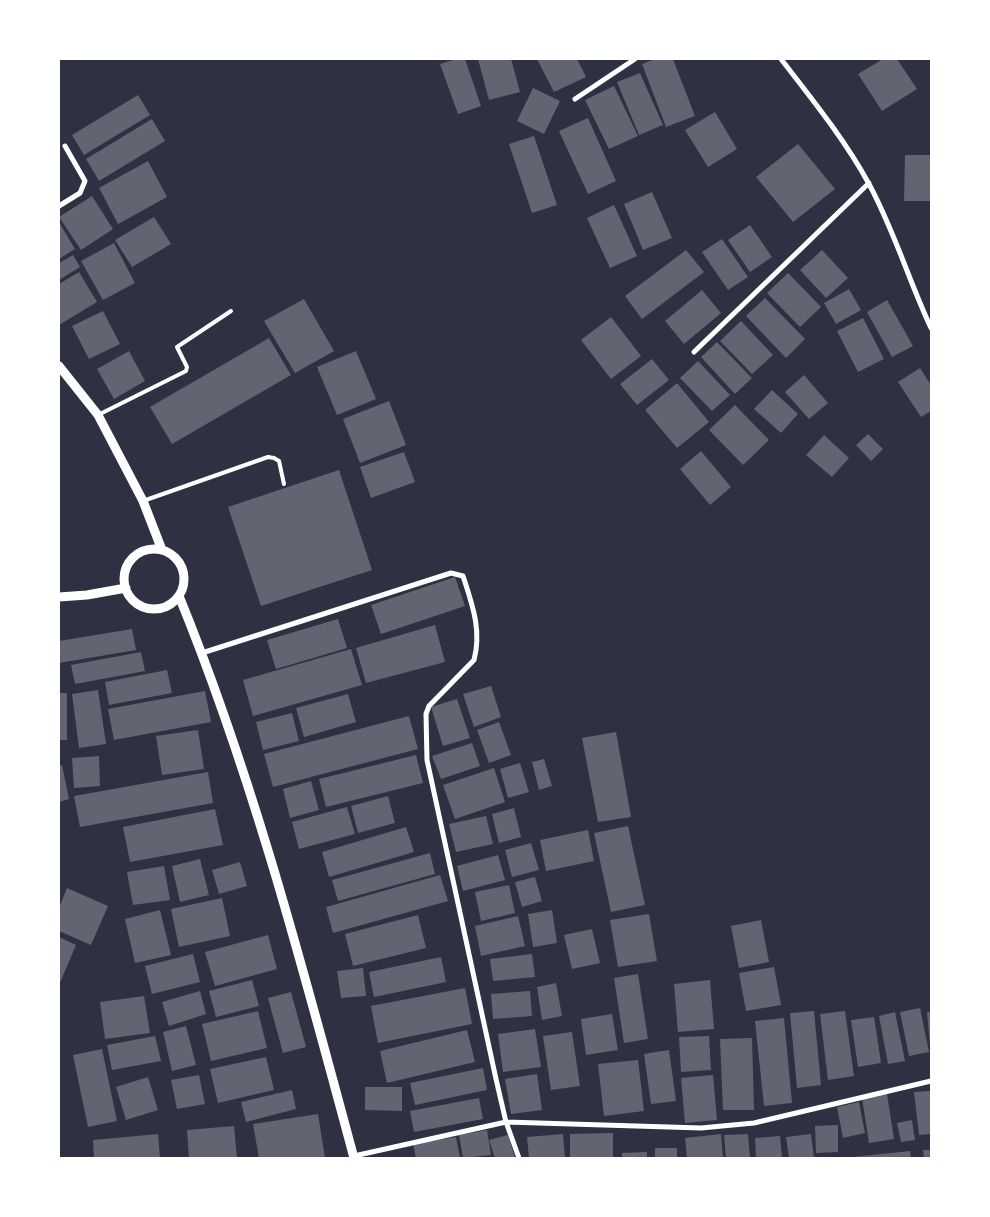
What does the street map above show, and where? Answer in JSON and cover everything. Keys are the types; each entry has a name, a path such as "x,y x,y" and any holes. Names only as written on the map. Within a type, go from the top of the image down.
{"street":[{"path":"575,99 635,59"},
{"path":"781,59 817,106 869,183 890,228 931,328"},
{"path":"59,206 80,193 85,181 65,146"},
{"path":"694,352 869,183"},
{"path":"59,366 98,415 143,500 162,550"},
{"path":"146,550 162,550 174,557 182,569 184,582 179,596 166,606 150,608 135,602 126,588 125,572 132,558 146,550"},
{"path":"202,653 451,573 463,576 476,618 476,650 474,660 429,706 426,714 427,760 506,1122 519,1158"},
{"path":"59,597 126,588"},
{"path":"179,596 202,653 234,744 272,868 354,1157 506,1122 701,1128 754,1123 931,1081"}],"lane":[{"path":"98,415 186,371 187,366 177,347 231,311"},
{"path":"143,500 268,457 279,461 284,484"}],"building":[{"path":"456,59 465,59 481,106 458,114 440,64"},
{"path":"478,59 511,59 520,92 489,100"},
{"path":"537,59 577,59 586,77 554,92"},
{"path":"655,59 673,59 695,116 666,127 642,64"},
{"path":"883,59 897,59 917,89 882,111 858,74"},
{"path":"640,73 663,125 639,135 617,82"},
{"path":"614,86 638,136 609,149 585,100"},
{"path":"533,88 560,101 544,134 517,121"},
{"path":"138,95 150,115 84,155 72,135"},
{"path":"715,112 737,149 708,167 685,130"},
{"path":"588,118 616,181 588,194 559,131"},
{"path":"152,119 165,141 99,181 86,159"},
{"path":"534,136 557,205 532,213 509,144"},
{"path":"798,144 835,189 793,222 756,177"},
{"path":"905,155 931,155 931,201 904,201"},
{"path":"148,161 167,197 118,224 99,188"},
{"path":"652,192 672,238 643,250 624,204"},
{"path":"92,196 113,229 81,250 59,217"},
{"path":"614,205 637,256 610,268 587,218"},
{"path":"154,217 171,244 132,267 115,240"},
{"path":"59,222 75,249 59,259"},
{"path":"750,225 772,257 750,272 728,240"},
{"path":"722,239 748,277 728,290 702,252"},
{"path":"114,243 135,283 103,300 81,261"},
{"path":"686,250 704,272 642,319 625,296"},
{"path":"822,250 848,278 826,298 800,270"},
{"path":"73,255 80,267 59,280 59,263"},
{"path":"79,272 97,302 59,325 59,284"},
{"path":"788,273 821,307 800,327 767,293"},
{"path":"849,289 861,310 836,324 824,303"},
{"path":"702,290 721,313 684,344 665,321"},
{"path":"765,298 805,339 786,358 746,316"},
{"path":"304,299 334,351 295,373 264,321"},
{"path":"887,300 913,346 892,357 867,312"},
{"path":"103,311 120,344 89,359 72,326"},
{"path":"611,317 641,356 611,379 581,340"},
{"path":"863,318 884,359 858,372 837,331"},
{"path":"741,321 773,355 752,374 720,341"},
{"path":"269,338 291,375 172,444 150,407"},
{"path":"717,342 752,378 735,394 701,357"},
{"path":"129,351 145,381 114,399 97,369"},
{"path":"356,351 376,399 337,415 317,367"},
{"path":"652,359 669,380 637,405 620,384"},
{"path":"698,361 730,395 712,411 680,378"},
{"path":"920,368 931,385 931,411 921,417 898,382"},
{"path":"804,375 828,403 809,419 785,392"},
{"path":"677,383 709,422 677,448 645,410"},
{"path":"772,390 798,414 781,433 754,409"},
{"path":"389,401 406,445 360,463 343,419"},
{"path":"735,405 769,440 743,465 709,430"},
{"path":"868,434 883,449 871,461 856,445"},
{"path":"824,435 849,458 832,477 806,455"},
{"path":"701,451 731,487 710,505 680,469"},
{"path":"404,452 415,482 371,498 360,467"},
{"path":"339,470 372,570 261,606 228,507"},
{"path":"455,577 465,606 381,634 371,605"},
{"path":"338,619 347,648 276,669 267,640"},
{"path":"435,625 445,662 366,683 356,648"},
{"path":"132,629 136,650 59,663 59,641"},
{"path":"351,649 362,685 253,716 243,680"},
{"path":"141,652 145,671 75,684 71,665"},
{"path":"167,670 172,693 109,705 105,682"},
{"path":"491,686 501,717 474,727 463,694"},
{"path":"98,690 106,744 79,748 72,694"},
{"path":"205,691 211,722 114,740 108,709"},
{"path":"59,693 67,693 67,740 59,740"},
{"path":"348,694 356,722 304,737 296,708"},
{"path":"457,699 470,738 443,746 431,707"},
{"path":"292,713 299,741 263,750 256,722"},
{"path":"409,716 418,749 273,787 264,754"},
{"path":"499,722 511,755 489,763 477,730"},
{"path":"198,730 204,769 162,775 156,736"},
{"path":"616,732 631,817 598,822 582,738"},
{"path":"472,743 480,766 441,779 432,756"},
{"path":"416,755 423,783 326,807 319,779"},
{"path":"99,756 100,786 74,788 72,758"},
{"path":"544,759 552,786 539,790 532,762"},
{"path":"520,763 529,792 508,798 500,769"},
{"path":"62,765 69,799 59,802 59,766"},
{"path":"494,768 505,802 455,819 443,785"},
{"path":"208,772 213,803 80,827 74,796"},
{"path":"311,781 319,810 290,818 283,789"},
{"path":"388,796 395,823 358,833 351,806"},
{"path":"347,807 355,834 299,849 292,822"},
{"path":"514,808 521,837 499,843 492,814"},
{"path":"215,809 223,845 130,862 123,827"},
{"path":"486,816 493,844 456,852 449,824"},
{"path":"628,826 645,905 611,912 594,833"},
{"path":"406,827 414,852 329,877 322,852"},
{"path":"588,830 594,861 546,871 540,840"},
{"path":"531,843 539,870 512,877 505,850"},
{"path":"430,853 435,874 338,901 332,880"},
{"path":"498,855 505,880 463,891 457,866"},
{"path":"200,859 209,895 180,902 172,866"},
{"path":"240,862 247,886 219,894 212,870"},
{"path":"164,866 170,900 133,905 127,872"},
{"path":"440,875 448,901 333,933 326,907"},
{"path":"535,877 542,901 522,907 515,882"},
{"path":"509,885 515,913 481,921 475,892"},
{"path":"67,888 108,906 91,945 59,931 59,908"},
{"path":"222,898 230,936 179,947 171,909"},
{"path":"160,910 171,955 135,963 125,919"},
{"path":"552,910 557,943 533,947 528,914"},
{"path":"649,914 657,961 618,967 610,920"},
{"path":"418,915 426,948 353,966 345,934"},
{"path":"518,916 525,946 481,956 475,926"},
{"path":"761,920 769,962 739,968 731,926"},
{"path":"592,929 600,963 572,969 564,935"},
{"path":"268,935 277,969 215,986 205,952"},
{"path":"59,937 76,945 59,985"},
{"path":"193,954 200,982 152,994 145,966"},
{"path":"532,954 535,977 493,981 490,959"},
{"path":"441,957 446,982 374,997 369,972"},
{"path":"774,967 781,1005 746,1011 739,973"},
{"path":"363,968 366,996 341,998 337,971"},
{"path":"638,974 648,1039 624,1043 614,978"},
{"path":"252,980 259,1006 216,1017 209,991"},
{"path":"710,980 714,1029 678,1032 674,984"},
{"path":"556,983 562,1016 542,1020 537,987"},
{"path":"465,988 472,1024 378,1043 371,1006"},
{"path":"200,991 206,1014 169,1026 162,1002"},
{"path":"530,991 532,1016 493,1019 491,994"},
{"path":"291,992 306,1047 283,1053 268,998"},
{"path":"144,996 150,1033 105,1039 100,1002"},
{"path":"920,1008 929,1052 909,1056 900,1012"},
{"path":"258,1011 267,1048 211,1061 202,1024"},
{"path":"814,1011 821,1085 797,1088 790,1013"},
{"path":"845,1011 854,1076 828,1080 820,1014"},
{"path":"895,1012 905,1061 888,1064 879,1016"},
{"path":"927,1012 931,1012 931,1045 930,1045"},
{"path":"612,1014 618,1050 586,1055 581,1019"},
{"path":"874,1017 881,1063 858,1067 851,1020"},
{"path":"784,1018 792,1103 764,1106 755,1021"},
{"path":"186,1026 196,1065 172,1071 163,1032"},
{"path":"535,1029 541,1067 503,1072 498,1034"},
{"path":"467,1030 475,1062 387,1083 380,1051"},
{"path":"572,1032 580,1086 551,1090 543,1036"},
{"path":"155,1036 161,1061 112,1070 107,1045"},
{"path":"709,1036 711,1070 681,1072 679,1037"},
{"path":"752,1038 754,1110 723,1110 720,1039"},
{"path":"102,1049 117,1121 88,1127 73,1055"},
{"path":"669,1050 676,1101 651,1104 644,1054"},
{"path":"266,1057 274,1090 218,1103 210,1069"},
{"path":"638,1060 644,1111 604,1116 598,1064"},
{"path":"483,1068 487,1090 415,1105 410,1083"},
{"path":"537,1074 542,1110 511,1114 505,1079"},
{"path":"199,1075 205,1104 177,1109 171,1080"},
{"path":"713,1075 717,1120 685,1123 681,1078"},
{"path":"148,1077 158,1110 126,1120 116,1087"},
{"path":"365,1087 402,1087 402,1111 365,1110"},
{"path":"292,1090 296,1109 246,1122 241,1102"},
{"path":"931,1091 931,1134 919,1135 914,1092"},
{"path":"887,1094 894,1139 869,1143 862,1098"},
{"path":"479,1098 483,1119 414,1132 410,1111"},
{"path":"859,1102 865,1133 843,1138 837,1107"},
{"path":"318,1114 325,1158 259,1158 253,1124"},
{"path":"912,1120 915,1140 901,1142 897,1123"},
{"path":"838,1125 838,1152 816,1153 815,1126"},
{"path":"234,1126 237,1158 189,1158 187,1130"},
{"path":"487,1130 491,1155 463,1158 459,1135"},
{"path":"613,1133 613,1158 570,1158 570,1134"},
{"path":"158,1134 160,1158 94,1158 93,1140"},
{"path":"563,1134 565,1158 529,1158 527,1137"},
{"path":"721,1134 723,1158 687,1158 685,1138"},
{"path":"748,1134 750,1158 726,1158 724,1135"},
{"path":"811,1134 814,1158 789,1158 786,1137"},
{"path":"508,1135 515,1158 495,1158 489,1140"},
{"path":"780,1136 782,1158 756,1158 755,1138"},
{"path":"456,1137 460,1158 416,1158 413,1144"},
{"path":"655,1148 677,1148 677,1158 655,1158"},
{"path":"923,1150 931,1150 931,1158 924,1158"},
{"path":"910,1151 911,1158 853,1158 853,1157"},
{"path":"647,1152 647,1158 622,1158 622,1153"}]}
